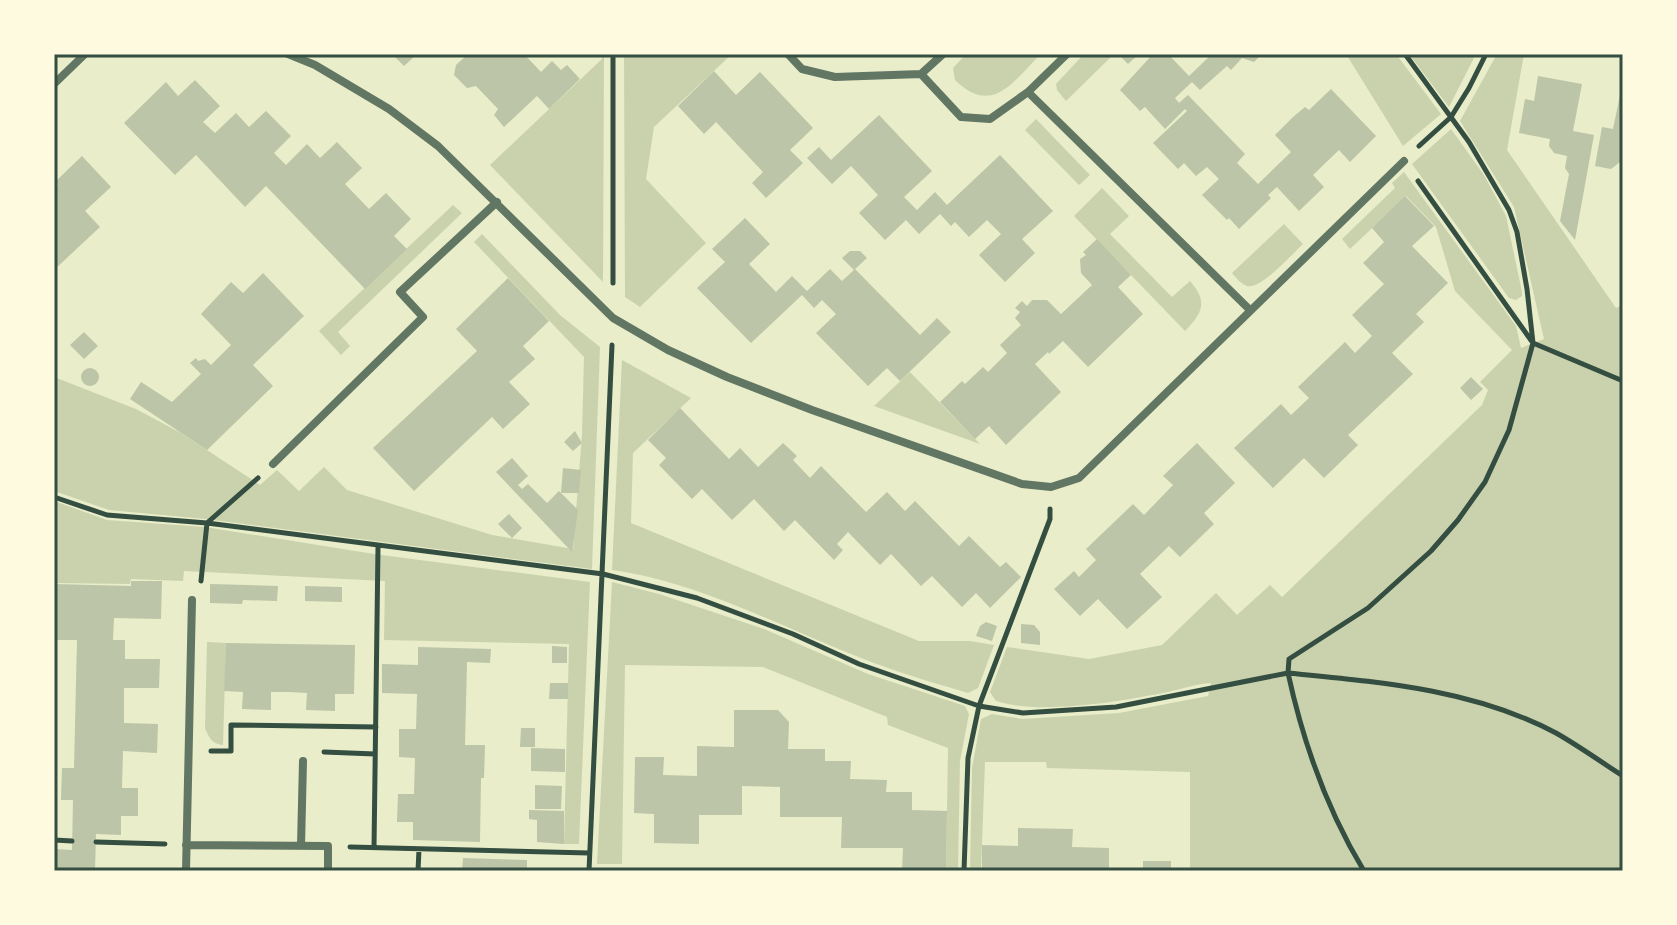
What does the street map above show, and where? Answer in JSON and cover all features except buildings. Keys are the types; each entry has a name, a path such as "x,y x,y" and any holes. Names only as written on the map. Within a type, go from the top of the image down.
{"street":[{"path":"54,84 85,54"},
{"path":"288,54 315,65 389,109 438,146 613,318 668,350 812,410 1022,484 1051,487 1079,478 1404,161"},
{"path":"788,54 802,69 835,77 921,74 943,54"},
{"path":"921,74 961,117 990,119 1028,92 1067,54"},
{"path":"1028,92 1250,310"},
{"path":"273,464 423,317 400,292 497,202"},
{"path":"186,871 192,600"},
{"path":"301,846 303,761"},
{"path":"186,845 328,846 328,871"}],"path":[{"path":"589,871 613,318 613,54"},
{"path":"1364,871 1341,829 1311,758 1288,673 1289,659 1368,608 1431,551 1458,520 1485,482 1509,430 1533,343 1517,232 1509,210 1469,142 1405,54"},
{"path":"1486,54 1451,117 1404,161 1533,343 1623,381"},
{"path":"192,600 203,576 207,523 273,464"},
{"path":"964,871 968,758 979,706 1050,519 1051,487"},
{"path":"54,497 107,515 207,523 603,574 697,598 793,634 859,664 979,706 1023,713 1116,707 1288,673 1403,684 1466,698 1556,733 1623,776"},
{"path":"378,547 374,848 589,853"},
{"path":"231,751 231,725 376,727"},
{"path":"303,761 303,752 375,754"},
{"path":"54,840 72,841"},
{"path":"96,842 186,845"},
{"path":"418,871 419,849"}],"green space":[{"path":"602,54 603,282 490,165 602,59"},
{"path":"624,54 732,54 654,127 646,179 706,243 640,307 625,297"},
{"path":"966,54 1041,54 1002,91 981,95 968,91 955,80 953,68"},
{"path":"1084,54 1114,54 1066,101 1056,84"},
{"path":"1346,54 1396,54 1441,114 1403,146"},
{"path":"1409,54 1476,54 1449,107"},
{"path":"1497,54 1524,54 1507,150 1616,308 1623,305 1623,871 1190,871 1190,772 1047,768 1046,762 985,762 981,871 970,871 972,768 981,719 992,714 1022,719 1119,713 1208,696 1211,683 1101,703 1056,707 1014,705 996,701 990,692 1007,647 1089,659 1162,645 1216,593 1237,615 1270,585 1282,597 1482,405 1488,390 1480,382 1512,350 1455,291 1436,227 1406,196 1350,249 1342,239 1395,188 1392,183 1404,172 1516,326 1521,348 1544,339 1514,207 1460,121"},
{"path":"1036,119 1090,175 1079,185 1025,130"},
{"path":"1451,129 1484,175 1506,216 1522,292 1516,300 1509,298 1412,164"},
{"path":"1102,188 1129,216 1110,234 1172,297 1190,281 1196,288 1201,307 1185,331 1074,216"},
{"path":"453,205 462,213 338,332 350,346 341,355 319,331"},
{"path":"1284,224 1303,244 1260,283 1253,286 1243,284 1232,273"},
{"path":"482,234 560,315 600,347 592,569 205,519 109,510 54,491 54,377 136,409 181,433 260,485 277,470 299,491 324,467 347,490 492,535 573,549 582,435 584,357 474,242"},
{"path":"622,360 691,398 633,453 631,523 919,641 970,641 994,645 978,688 968,693 912,676 706,594 612,570"},
{"path":"910,372 980,444 874,406"},
{"path":"54,501 107,520 205,527 374,554 590,582 579,844 564,844 569,644 384,640 385,581 184,571 183,581 131,579 130,584 54,583"},
{"path":"612,582 659,594 764,629 868,674 965,706 969,714 960,761 958,871 946,871 948,748 888,725 887,717 763,667 625,665 622,864 597,864"},
{"path":"207,642 226,643 223,745 211,740 205,728"}]}
